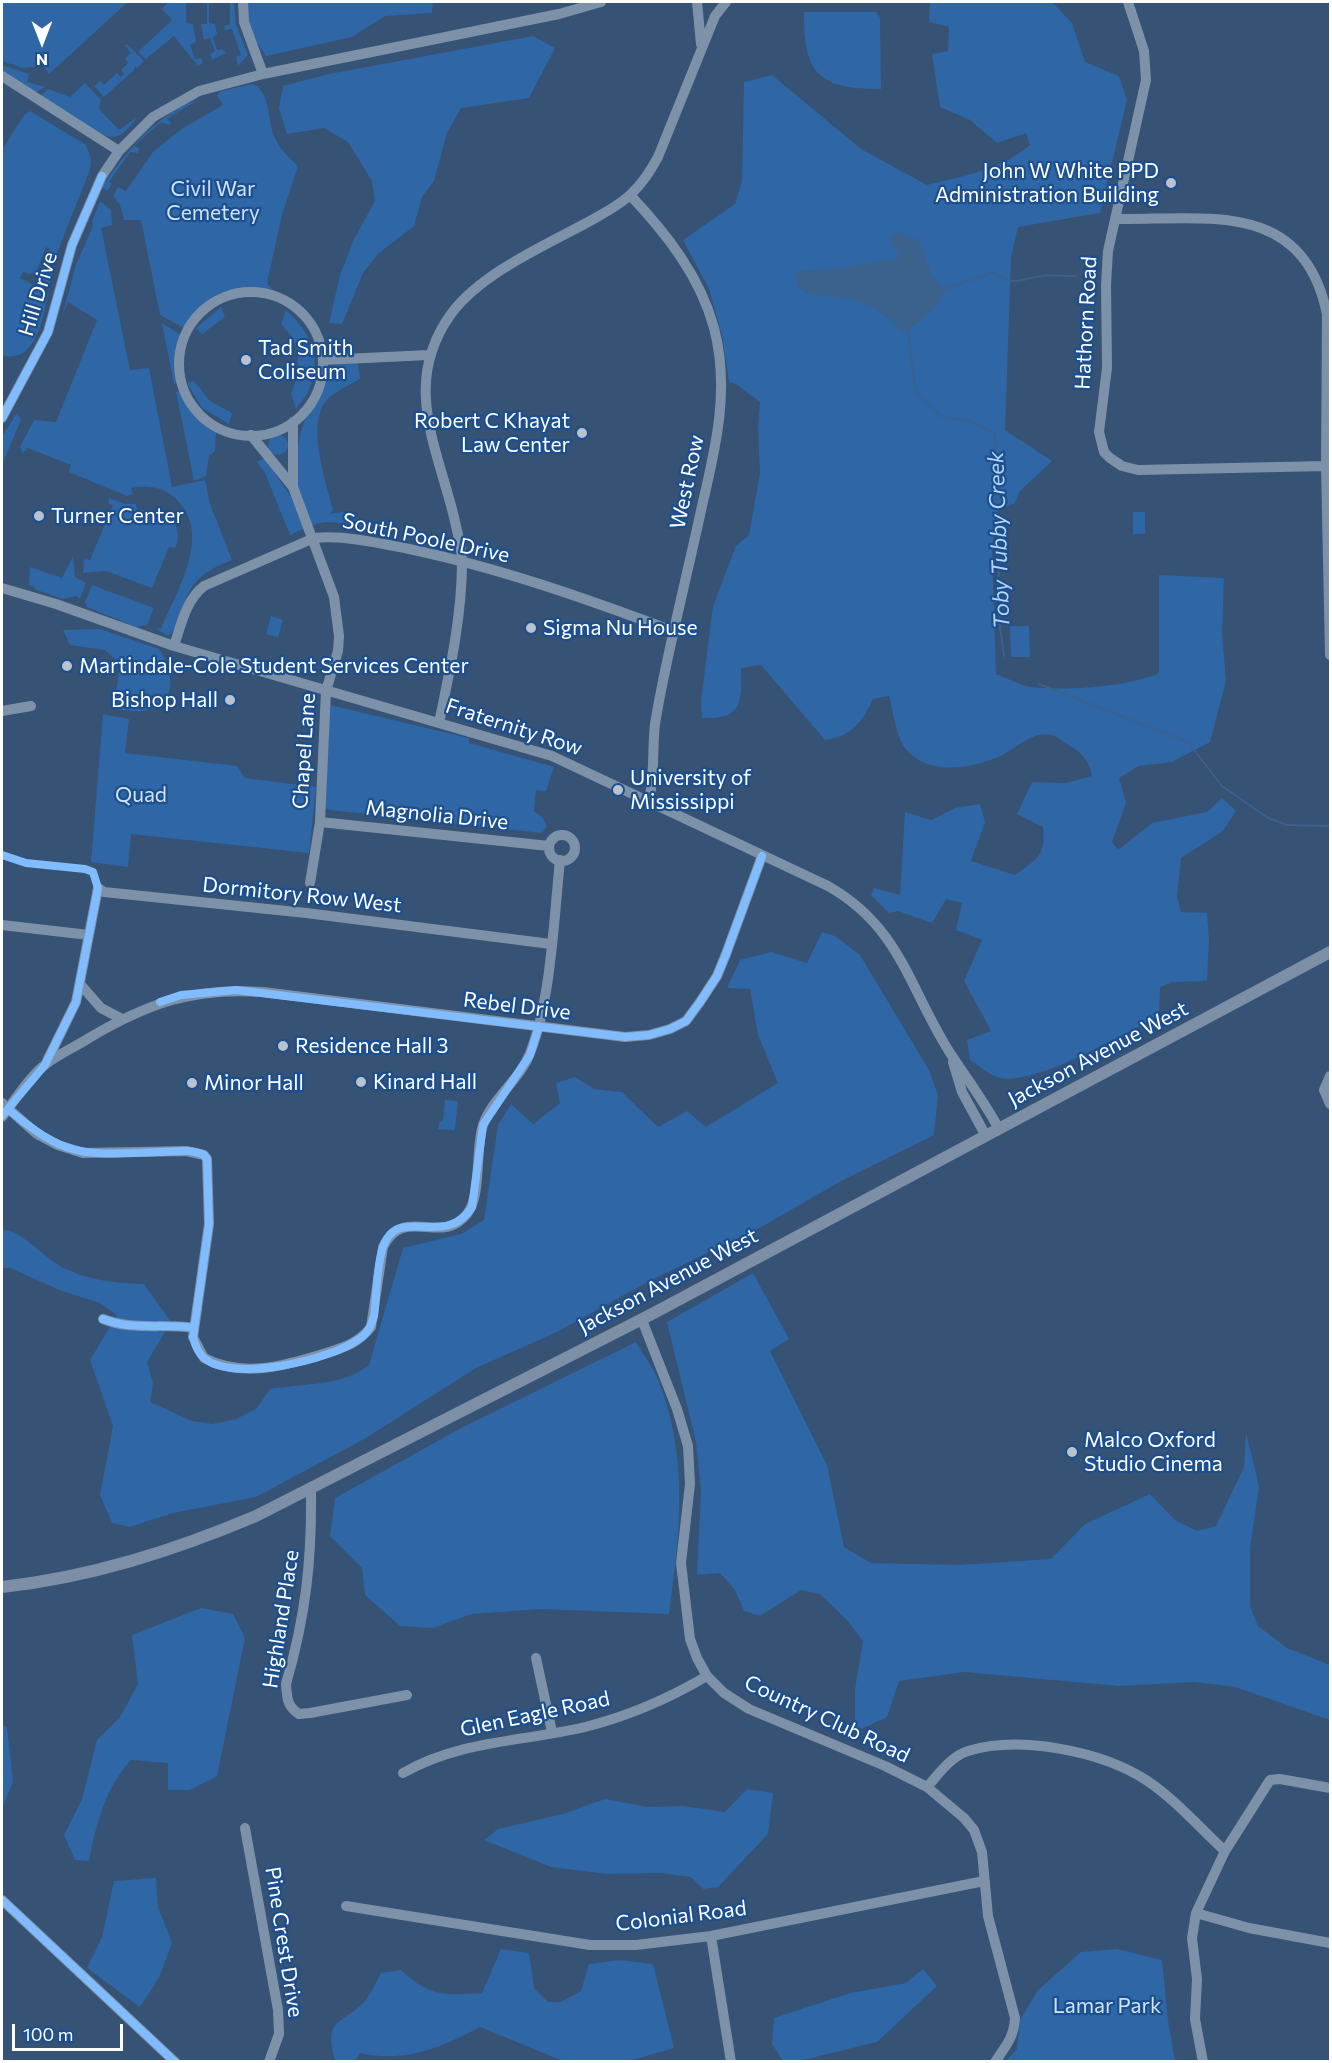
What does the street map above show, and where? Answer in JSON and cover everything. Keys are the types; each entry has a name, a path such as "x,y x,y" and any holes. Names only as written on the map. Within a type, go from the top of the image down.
{"main road":[{"name":"Jackson Avenue West","path":"2,1587 87,1574 132,1562 192,1543 256,1516 642,1320 1330,952"}],"street":[{"path":"243,2 244,22 263,74"},
{"name":"Hill Drive","path":"2,418 48,332 72,245 102,176 119,151 153,117 199,91 263,74 550,16 601,2"},
{"path":"697,2 701,48"},
{"path":"440,723 455,645 462,562 446,487 427,418 424,397 429,355 452,313 470,294 490,278 630,195 645,179 658,158 715,16 726,2"},
{"name":"Hathorn Road","path":"1128,2 1144,51 1146,80 1108,251 1107,368 1099,432 1104,452 1122,466 1138,470 1326,466"},
{"path":"2,76 119,151"},
{"name":"West Row","path":"630,195 661,227 684,261 706,306 719,352 722,382 718,430 673,631 655,724 652,789 649,800"},
{"path":"1116,219 1219,219 1244,222 1263,228 1283,238 1300,254 1322,290 1327,314 1326,466 1330,561 1330,655"},
{"path":"255,292 275,296 299,310 310,322 318,335 323,360 320,384 314,399 293,422 266,434 250,435 229,432 203,417 191,403 183,386 180,351 186,334 203,310 234,294 255,292"},
{"path":"323,360 429,355"},
{"name":"Chapel Lane","path":"293,422 293,487"},
{"name":"Chapel Lane","path":"250,435 293,487 314,538 334,597 339,636 338,651 326,691 320,822 310,883"},
{"name":"South Poole Drive","path":"174,646 188,604 194,594 204,585 314,538 327,537 380,543 462,562 533,582 673,631"},
{"name":"Fraternity Row","path":"2,588 57,604 174,646 552,756 828,886 867,912 883,931 952,1056 972,1082 999,1129"},
{"path":"2,711 31,706"},
{"name":"Magnolia Drive","path":"320,822 549,846"},
{"path":"558,836 566,836 573,841 575,849 572,856 560,860 551,854 549,846 558,836"},
{"name":"Rebel Drive","path":"4,1110 45,1065 122,1019 181,996 236,990 639,1037 670,1029 686,1021 717,976 762,856"},
{"path":"4,1110 57,1145 83,1153 186,1151 204,1155 207,1159 209,1224 194,1328 195,1345 204,1358 225,1366 246,1369 291,1365 347,1347 366,1333 374,1316 383,1247 389,1236 398,1228 406,1226 449,1227 459,1223 472,1207 483,1125 524,1064 538,1026 551,944 560,860"},
{"name":"Dormitory Row West","path":"45,1065 66,1026 80,984 98,888 104,892 197,904 306,913 551,944"},
{"path":"2,925 89,935"},
{"path":"80,984 100,1008 122,1019"},
{"name":"Fraternity Row","path":"952,1056 962,1092 986,1136"},
{"path":"1330,1076 1324,1090 1330,1104"},
{"path":"103,1319 119,1325 139,1328 174,1325 194,1328"},
{"name":"Country Club Road","path":"642,1320 677,1409 688,1446 690,1484 681,1563 684,1602 690,1639 707,1676 724,1693 749,1709 885,1766 927,1787 974,1830 982,1852 988,1916 1015,2018 1014,2032 1010,2042 995,2061"},
{"name":"Highland Place","path":"311,1487 312,1542 309,1587 286,1684 287,1699 291,1709 299,1714 310,1713 407,1695"},
{"path":"536,1658 552,1732"},
{"name":"Glen Eagle Road","path":"403,1773 429,1758 458,1749 583,1727 631,1713 667,1699 707,1676"},
{"path":"927,1787 953,1760 966,1751 1020,1745 1066,1750 1100,1760 1146,1780 1225,1851"},
{"path":"1203,2061 1195,2019 1197,1979 1192,1938 1196,1913 1225,1851 1270,1780 1280,1779 1330,1788"},
{"name":"Pine Crest Drive","path":"245,1828 278,2010 279,2034 269,2061"},
{"name":"Colonial Road","path":"346,1906 590,1945 636,1946 711,1936 984,1881"},
{"path":"2,1900 175,2061"},
{"path":"1196,1913 1250,1928 1330,1943"},
{"path":"711,1936 731,2061"}],"green space":[{"path":"2,2 128,2 49,74 43,66 22,68 2,61"},
{"path":"168,2 186,2 186,23 193,24 196,42 190,45 195,59 201,58 203,63 198,66 174,36 146,59 138,52 172,20 162,9"},
{"path":"207,2 209,2 209,23 215,24 217,34 213,37 217,50 222,49 226,53 212,60 210,54 215,51 210,38 204,40 201,24 207,24"},
{"path":"230,2 234,2 236,25 248,55 238,66 236,57 241,55 232,29 225,30 224,26 230,24"},
{"path":"247,2 433,2 432,13 385,16 352,37 266,56 249,31"},
{"path":"930,2 1052,2 1072,23 1085,62 1119,76 1127,100 1100,213 1018,227 1011,258 1005,430 1052,461 1019,492 1015,503 996,512 992,552 996,674 1031,687 1061,688 1114,685 1159,673 1159,575 1224,578 1222,633 1226,681 1210,742 1172,762 1139,766 1119,778 1126,803 1112,842 1118,850 1152,823 1207,812 1222,798 1236,811 1223,831 1181,858 1177,897 1181,912 1207,913 1209,939 1207,981 1173,982 1160,987 1159,1016 1055,1067 1032,1075 1013,1078 994,1076 970,1060 967,1040 991,1031 964,981 982,940 956,930 962,903 946,899 932,923 898,911 889,913 871,895 874,888 900,895 905,812 931,820 955,808 980,804 985,822 971,861 1015,875 1038,856 1043,844 1043,827 1017,814 1032,782 1066,783 1092,776 1090,767 1083,756 1057,737 1045,734 1031,738 998,757 975,765 949,768 924,763 914,757 902,743 889,696 873,699 865,715 849,732 825,740 761,665 741,668 740,700 732,712 715,718 702,718 701,701 713,606 736,546 749,535 760,473 758,428 760,402 736,384 729,382 722,335 709,289 683,240 735,204 742,181 744,82 772,75 861,149 927,185 968,175 1007,161 1030,145 1026,133 997,143 970,120 940,107 932,54 948,51 949,27 929,22"},
{"path":"804,12 876,12 880,18 881,89 843,86 819,74 807,50"},
{"path":"533,36 555,48 529,98 461,108 447,133 434,181 422,197 414,226 378,254 363,273 342,324 329,323 340,275 354,239 375,201 372,181 348,142 324,128 287,134 279,108 283,86 329,74"},
{"path":"127,44 144,61 137,68 135,66 134,70 104,97 94,86 100,81 104,85 117,73 121,77 124,74 121,70 128,63 125,58 131,53 125,46"},
{"path":"2,65 29,74 27,82 45,87 34,94 2,73"},
{"path":"85,83 101,100 99,109 119,130 137,117 119,136 104,135 39,97 48,89 70,97"},
{"name":"Civil War Cemetery","path":"252,84 262,92 268,106 276,140 298,166 282,215 267,283 272,289 243,288 221,293 202,305 184,328 160,315 141,220 124,220 120,205 113,196 118,187 126,191 153,152 180,130 223,105 217,95 221,91"},
{"path":"199,99 167,119 171,122 170,125 161,122 134,146 139,148 138,153 130,152 109,182 112,184 107,191 102,187 133,147 144,135 156,124 183,106"},
{"path":"30,111 86,145 91,159 90,170 55,258 50,284 40,278 50,249 46,247 36,272 29,274 23,272 20,278 48,293 36,337 23,353 13,356 2,355 2,150 24,115"},
{"path":"100,201 111,210 112,225 101,228 130,370 149,368 172,487 205,480 210,504 232,560 211,569 192,587 175,627 168,636 155,628 161,629 182,582 192,548 192,531 188,515 178,501 168,493 151,487 131,488 133,494 127,496 69,472 71,465 28,448 23,453 20,447 34,420 56,422 97,320 68,302 63,313 76,265 93,226 92,221"},
{"path":"221,307 225,317 202,334 196,328"},
{"path":"286,310 306,333 314,358 311,384 296,409 291,393 297,378 298,352 292,337 281,324"},
{"path":"162,323 181,335 176,347 174,364 177,383 174,384"},
{"path":"358,363 360,379 325,402 320,412 318,440 333,510 329,514 342,512 372,523 376,530 333,522 324,522 310,527 293,487 300,434 305,419 320,397 328,366"},
{"path":"194,381 210,401 232,413 229,424 202,408 187,383"},
{"path":"179,391 193,414 216,432 215,451 209,456 206,476 194,481 176,392"},
{"path":"17,413 21,420 2,465 2,436"},
{"path":"278,435 285,438 288,445 285,452 278,455 271,452 268,445 271,438"},
{"path":"264,458 292,498 304,529 290,535 265,473 257,462"},
{"path":"109,498 125,504 136,504 137,510 154,510 171,522 174,520 178,534 177,545 175,548 169,547 152,588 106,571 83,573 84,559 90,560 113,505 108,503"},
{"path":"1133,512 1145,512 1145,534 1133,534"},
{"path":"73,556 75,577 86,583 80,599 76,596 63,599 29,585 30,567 62,578"},
{"path":"92,585 154,608 147,625 136,627 87,607 85,602"},
{"path":"271,616 283,620 278,637 266,634"},
{"path":"1010,626 1029,626 1030,657 1011,657"},
{"path":"100,629 159,649 168,666 170,684 169,693 157,706 139,711 114,709 120,664 105,650 70,645 63,630"},
{"path":"330,705 469,738 469,743 554,767 546,791 536,790 534,811 542,817 547,826 542,833 325,808"},
{"name":"Quad","path":"103,714 129,719 125,753 237,766 245,778 316,787 309,853 131,834 128,867 91,862"},
{"path":"822,932 835,936 860,955 929,1070 938,1095 934,1135 843,1180 763,1226 651,1280 557,1332 476,1368 366,1438 256,1497 173,1513 130,1527 112,1523 100,1495 113,1426 90,1360 117,1315 100,1303 62,1291 10,1268 2,1268 2,1229 11,1231 58,1265 75,1273 104,1281 144,1284 171,1322 147,1362 153,1383 150,1402 192,1421 213,1424 236,1419 256,1409 270,1389 335,1381 369,1365 403,1248 461,1234 484,1220 498,1125 511,1104 533,1124 560,1103 556,1083 575,1077 594,1089 622,1092 658,1127 687,1111 706,1127 778,1083 758,1035 750,989 727,988 740,960 771,952 807,963"},
{"path":"445,1100 458,1101 455,1130 438,1129 439,1123 443,1120"},
{"path":"753,1273 789,1339 770,1351 827,1465 844,1547 871,1563 959,1565 1051,1559 1085,1524 1150,1494 1175,1520 1197,1531 1216,1526 1244,1467 1246,1433 1259,1486 1250,1549 1250,1606 1258,1626 1287,1648 1330,1665 1330,1720 1235,1687 1195,1682 1119,1686 964,1672 899,1681 887,1717 855,1732 855,1689 863,1641 846,1619 820,1594 801,1590 760,1616 744,1611 735,1590 720,1573 697,1575 701,1491 696,1442 667,1322"},
{"path":"636,1342 659,1382 675,1440 679,1526 669,1614 540,1609 471,1614 433,1628 400,1626 365,1595 362,1568 330,1536 335,1498 461,1428"},
{"path":"201,1608 233,1614 245,1638 217,1776 190,1790 168,1790 168,1763 131,1760 114,1783 103,1807 89,1861 75,1860 64,1835 82,1799 97,1740 120,1717 138,1684 132,1635"},
{"path":"2,1725 7,1727 13,1782 2,1808"},
{"path":"747,1789 773,1793 768,1834 718,1887 703,1889 691,1877 660,1873 606,1874 551,1867 484,1840 498,1829 563,1814 605,1799 648,1807 683,1806 725,1812"},
{"path":"156,1878 158,1907 172,1943 159,1978 140,2007 87,1968 102,1937 114,1881"},
{"path":"501,1949 529,1953 534,1988 548,2002 561,2002 581,1991 589,1964 619,1960 653,1964 674,2048 629,2061 563,2061 480,2027 422,2052 393,2056 360,2053 355,2061 335,2061 331,2037 336,2024 364,2002 381,1973 401,1970 429,1990 447,1994 482,1993"},
{"name":"Lamar Park","path":"1117,1949 1162,1960 1175,2061 1005,2062 1017,2049 1020,2020 1038,1990 1081,1952"},
{"path":"923,1969 937,1986 877,2042 799,2061 783,2061 772,2044 774,2018 850,1993 906,1983"}],"shaded area":[{"path":"898,232 918,240 932,275 944,289 935,308 908,331 901,331 881,313 859,302 834,296 807,294 798,286 795,271 836,269 898,258 898,252 890,243 892,236"}],"waterway":[{"path":"944,289 992,273 1013,281 1046,275 1076,276"},
{"name":"Toby Tubby Creek","path":"908,331 916,393 942,417 972,421 995,434 1000,627 1004,656"},
{"name":"Toby Tubby Creek","path":"1039,684 1188,742 1222,786 1268,818 1287,825 1330,826"}],"cycle path":[{"path":"2,418 48,332 72,245 102,176"},
{"path":"2,855 26,863 85,869 93,872 98,888 76,1002 45,1065 2,1116"},
{"path":"160,1002 181,995 236,990 625,1037 649,1035 670,1029 686,1021 717,976 762,856"},
{"path":"8,1109 46,1137 77,1150 112,1154 187,1151 204,1155 207,1159 209,1224 193,1337 196,1346 204,1358 218,1365 237,1369 282,1366 305,1361 345,1347 367,1332 374,1316 381,1255 390,1234 399,1228 411,1226 449,1225 461,1219 472,1207 483,1125 530,1055 539,1026"},
{"path":"103,1319 125,1325 194,1328"},
{"path":"2,1900 175,2062"}],"place":[{"name":"John W White PPD Administration Building","path":"1171,183"},
{"name":"Tad Smith Coliseum","path":"246,360"},
{"name":"Robert C Khayat Law Center","path":"582,433"},
{"name":"Turner Center","path":"39,516"},
{"name":"Sigma Nu House","path":"531,628"},
{"name":"Martindale-Cole Student Services Center","path":"67,666"},
{"name":"Bishop Hall","path":"230,700"},
{"name":"University of Mississippi","path":"618,790"},
{"name":"Residence Hall 3","path":"283,1046"},
{"name":"Kinard Hall","path":"361,1082"},
{"name":"Minor Hall","path":"192,1083"},
{"name":"Malco Oxford Studio Cinema","path":"1072,1452"}]}
